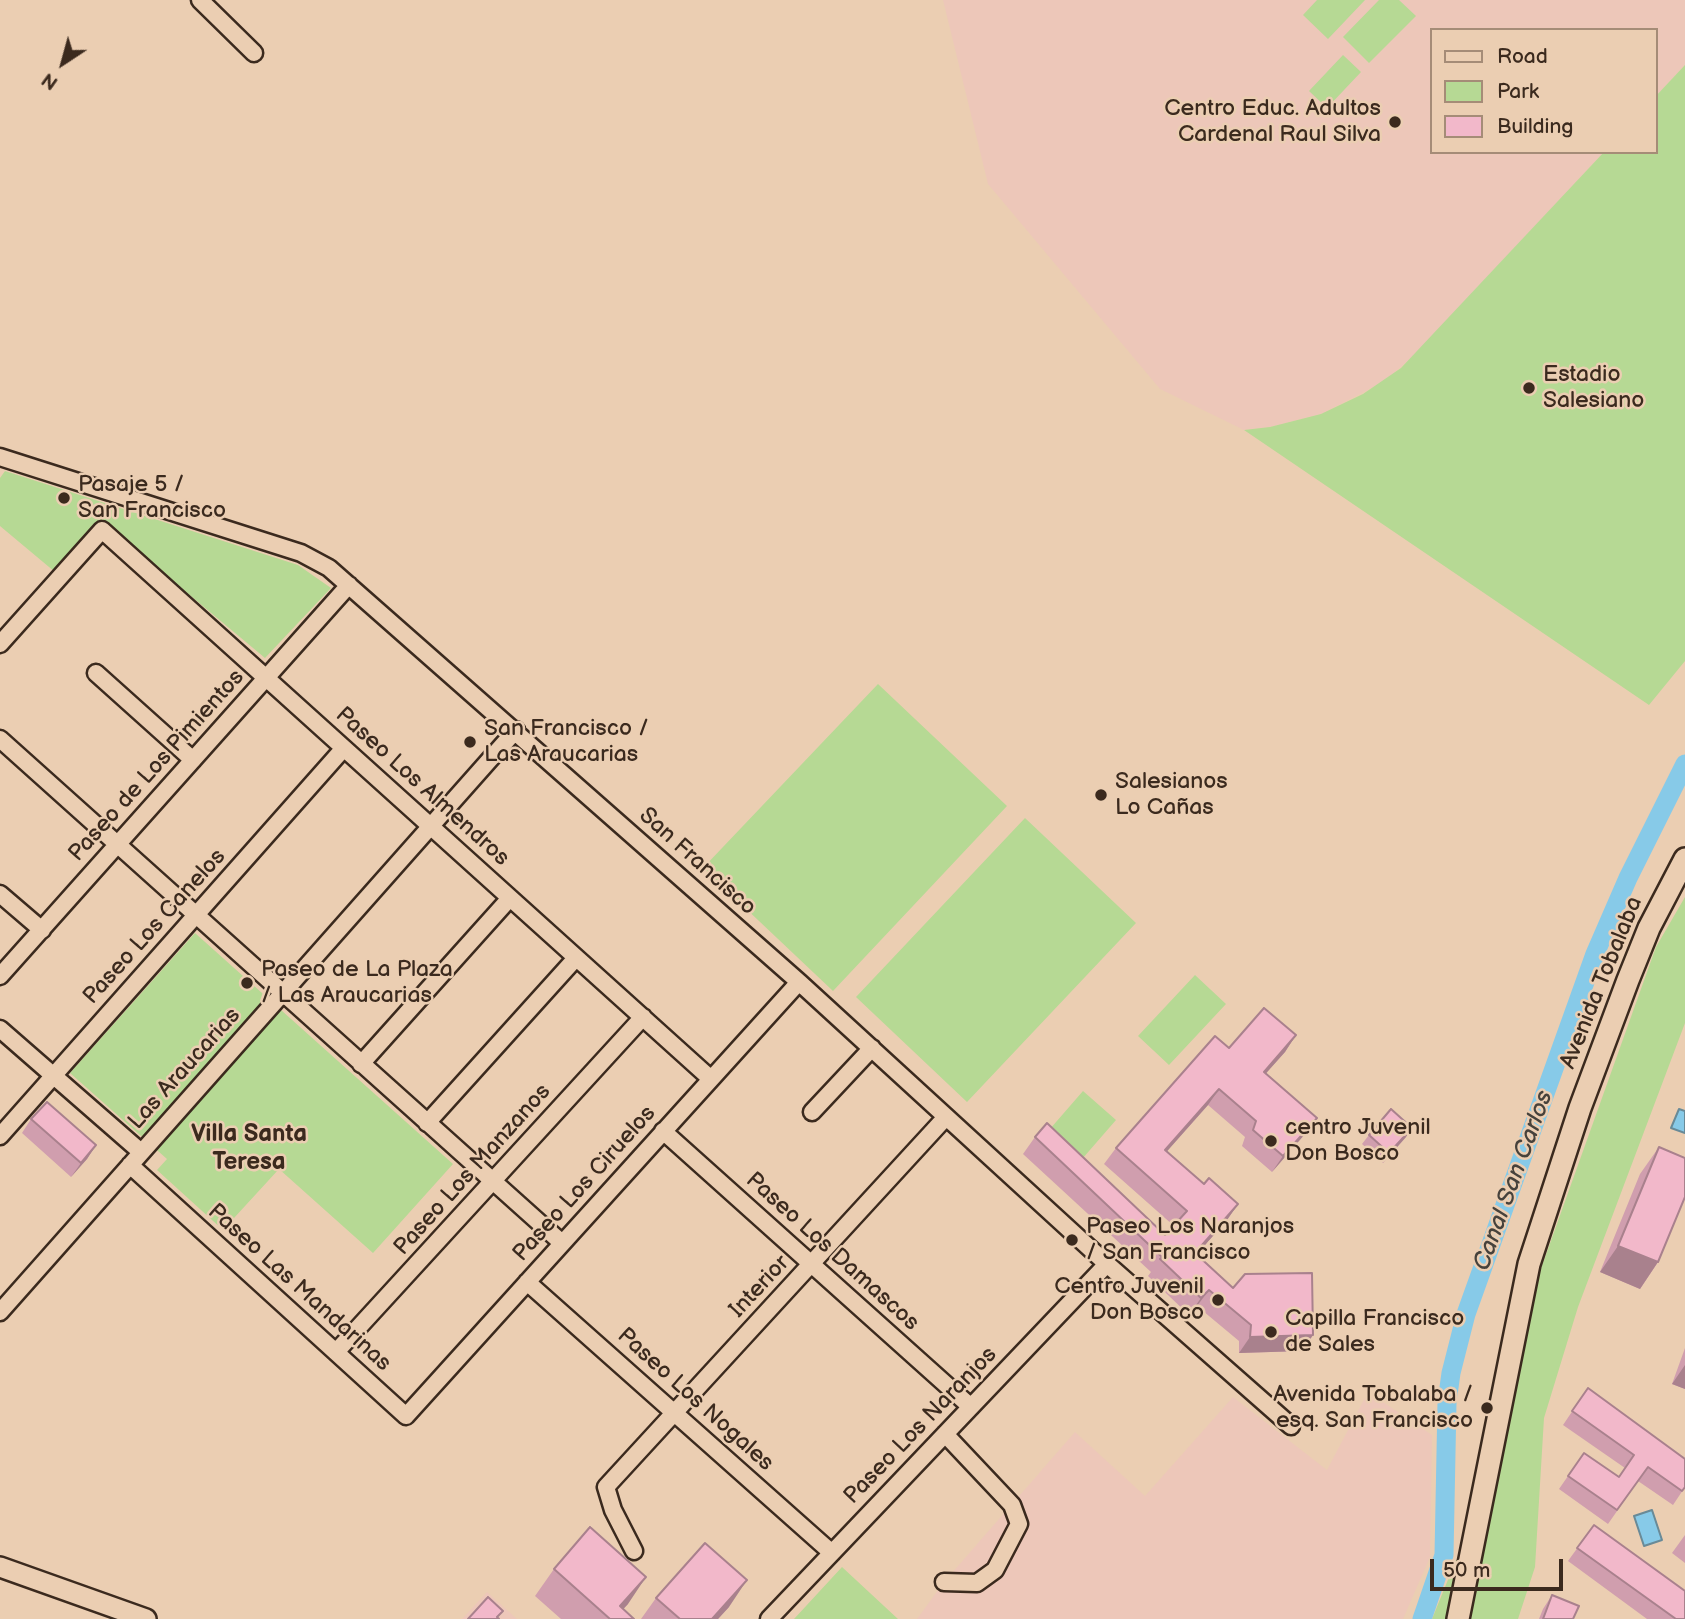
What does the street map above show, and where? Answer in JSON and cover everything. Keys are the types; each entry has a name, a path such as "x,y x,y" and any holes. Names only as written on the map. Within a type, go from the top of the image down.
{"main road":[{"name":"Avenida Tobalaba","path":"1458,1619 1529,1264 1580,1108 1628,980 1649,928 1685,859"}],"street":[{"path":"200,0 254,52"},
{"name":"San Francisco","path":"1,458 301,553 329,568 799,982 1107,1264 1291,1426"},
{"name":"Paseo Los Almendros","path":"0,644 102,530 711,1079"},
{"name":"Paseo de Los Pimientos","path":"0,976 348,586"},
{"path":"96,673 193,760"},
{"name":"Las Araucarias","path":"0,1312 516,730"},
{"path":"0,740 562,1243"},
{"name":"Paseo Los Canelos","path":"0,1136 344,748"},
{"path":"0,894 41,930"},
{"path":"360,1064 510,898"},
{"path":"427,1123 576,957"},
{"name":"Paseo Los Ciruelos","path":"406,1416 799,982"},
{"name":"Paseo Los Manzanos","path":"336,1352 643,1017"},
{"name":"Paseo Las Mandarinas","path":"0,1029 53,1076 135,1159 406,1416"},
{"path":"812,1112 872,1048"},
{"name":"Interior","path":"634,1551 612,1510 606,1488 946,1116"},
{"name":"Paseo Los Damascos","path":"663,1132 971,1407"},
{"name":"Paseo Los Naranjos","path":"769,1619 1107,1264"},
{"name":"Paseo Los Nogales","path":"527,1282 832,1553"},
{"path":"944,1582 977,1583 995,1570 1019,1524 1012,1505 945,1434"},
{"path":"0,1567 146,1619"}],"shaded area":[{"path":"943,0 1685,0 1685,65 1657,95 1657,28 1430,28 1430,154 1602,154 1418,352 1383,382 1321,414 1270,427 1244,430 1160,389 988,184"},
{"path":"1368,1392 1432,1435 1430,1557 1403,1619 917,1619 944,1582 1075,1432 1145,1496 1233,1397 1327,1470"},
{"path":"487,1592 517,1619 462,1619"}],"green space":[{"path":"1317,0 1365,0 1328,39 1303,15"},
{"path":"1379,0 1399,0 1416,16 1369,63 1343,37"},
{"path":"1343,55 1361,72 1327,108 1309,91"},
{"name":"Estadio Salesiano","path":"1685,65 1685,661 1649,705 1244,430 1270,427 1321,414 1363,394 1401,368 1602,154 1657,154 1657,95"},
{"path":"5,471 298,565 331,588 265,658 101,521 55,572 0,526 0,478"},
{"path":"878,684 1007,806 833,991 703,868"},
{"path":"1025,818 1136,923 967,1102 856,997"},
{"path":"1685,897 1685,1023 1578,1307 1544,1418 1535,1567 1518,1619 1467,1619 1539,1274 1656,947"},
{"path":"195,933 453,1164 373,1253 279,1169 223,1230 157,1170 167,1159 70,1073"},
{"path":"1195,975 1226,1004 1169,1065 1138,1036"},
{"path":"1083,1091 1116,1120 1076,1166 1043,1137"},
{"path":"1456,1560 1461,1562 1450,1619 1432,1619"},
{"path":"842,1567 898,1619 794,1619"}],"water":[{"path":"1679,1109 1685,1111 1685,1133 1671,1128"},
{"path":"1652,1510 1662,1540 1644,1546 1634,1516"}],"building":[{"path":"1264,1008 1296,1035 1264,1072 1317,1118 1283,1156 1253,1130 1256,1121 1219,1089 1165,1150 1204,1184 1209,1178 1238,1204 1195,1253 1233,1288 1245,1274 1312,1273 1313,1335 1250,1337 1251,1325 1209,1290 1201,1298 1160,1259 1162,1257 1035,1137 1047,1123 1165,1235 1187,1211 1116,1148 1215,1036 1229,1048"},
{"path":"47,1102 96,1145 81,1163 31,1119"},
{"path":"1391,1109 1412,1128 1389,1153 1369,1135"},
{"path":"1659,1147 1685,1158 1685,1197 1658,1262 1618,1246"},
{"path":"1588,1388 1685,1459 1685,1487 1682,1491 1648,1467 1617,1510 1568,1476 1584,1453 1619,1477 1634,1455 1572,1411"},
{"path":"1594,1525 1685,1591 1685,1619 1676,1619 1577,1548"},
{"path":"590,1527 646,1577 620,1606 634,1619 610,1619 554,1569"},
{"path":"705,1543 747,1580 712,1619 680,1619 656,1598"},
{"path":"1552,1595 1579,1606 1573,1619 1543,1619"},
{"path":"488,1597 503,1611 497,1617 499,1619 468,1619"}],"waterway":[{"name":"Canal San Carlos","path":"1422,1619 1444,1555 1447,1402 1451,1373 1466,1314 1595,954 1628,878 1685,764"}],"place":[{"name":"Centro Educ. Adultos Cardenal Raul Silva","path":"1395,122"},
{"name":"Estadio Salesiano","path":"1529,388"},
{"name":"Pasaje 5 / San Francisco","path":"64,498"},
{"name":"San Francisco / Las Araucarias","path":"470,742"},
{"name":"Salesianos Lo Cañas","path":"1101,795"},
{"name":"Paseo de La Plaza / Las Araucarias","path":"247,983"},
{"name":"centro Juvenil Don Bosco","path":"1271,1141"},
{"name":"Paseo Los Naranjos / San Francisco","path":"1072,1240"},
{"name":"Centro Juvenil Don Bosco","path":"1218,1300"},
{"name":"Capilla Francisco de Sales","path":"1271,1332"},
{"name":"Avenida Tobalaba / esq. San Francisco","path":"1487,1408"}],"district":[{"name":"Villa Santa Teresa","path":"249,1149"}]}
